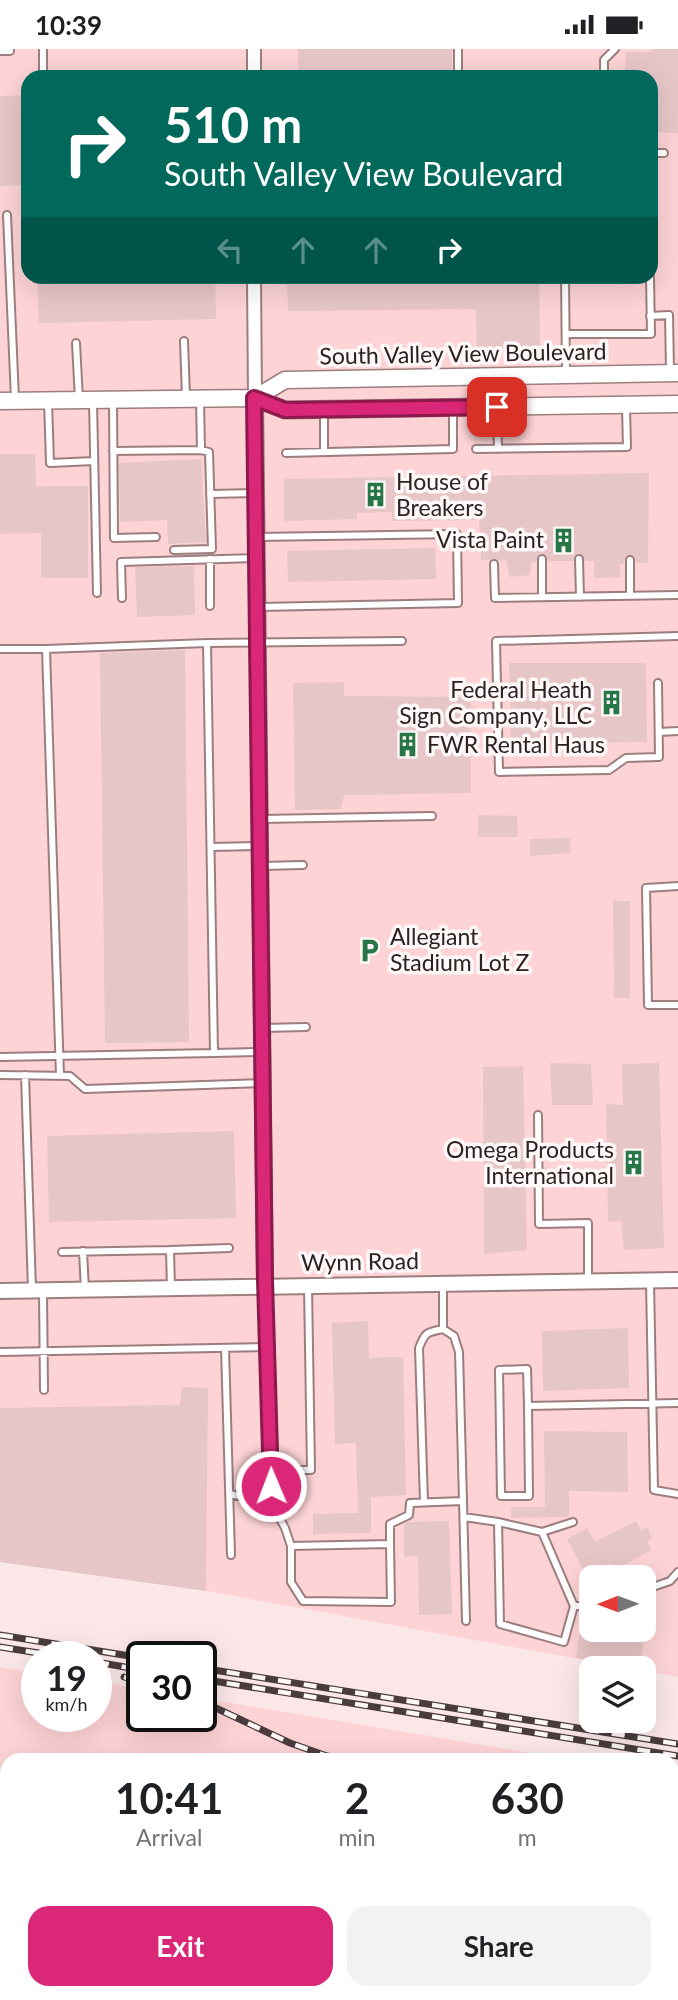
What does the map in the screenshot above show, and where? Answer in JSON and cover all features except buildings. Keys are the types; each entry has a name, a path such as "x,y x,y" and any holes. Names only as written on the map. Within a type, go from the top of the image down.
{"main road":[{"name":"South Valley View Boulevard","path":"254,398 285,380 674,373"},
{"name":"South Valley View Boulevard","path":"8,401 254,398 285,410 678,404"}],"street":[{"path":"254,49 254,70"},
{"path":"254,284 265,1287 271,1502"},
{"name":"Wynn Road","path":"0,1291 678,1280"}],"lane":[{"path":"0,51 10,49"},
{"path":"43,49 43,70"},
{"path":"457,49 458,70"},
{"path":"604,70 604,60 615,49"},
{"path":"658,153 664,153"},
{"path":"6,215 8,401"},
{"path":"565,284 566,375"},
{"path":"566,334 651,334 650,284"},
{"path":"650,316 669,315 674,373"},
{"path":"184,341 201,450"},
{"path":"76,342 94,461 97,593"},
{"path":"113,400 114,538 156,537"},
{"path":"48,401 50,463 94,461"},
{"path":"476,449 627,447 626,405"},
{"path":"497,407 498,449"},
{"path":"286,453 453,449 453,408"},
{"path":"324,409 324,452"},
{"path":"113,451 209,452 212,549 174,550"},
{"path":"211,494 255,493"},
{"path":"256,537 457,534 458,603 257,607"},
{"path":"122,598 121,562 256,558"},
{"path":"210,559 210,606"},
{"path":"542,559 542,597"},
{"path":"579,559 580,597"},
{"path":"630,560 631,596"},
{"path":"494,564 495,598 678,595"},
{"path":"658,683 659,757 626,758 610,770 499,772 496,641 678,636"},
{"path":"0,649 402,641"},
{"path":"207,643 214,1053"},
{"path":"46,649 60,1076"},
{"path":"659,732 678,731"},
{"path":"259,819 432,816"},
{"path":"211,847 260,846"},
{"path":"260,866 303,865"},
{"path":"678,886 646,888 648,1006 678,1005"},
{"path":"263,1028 306,1027"},
{"path":"0,1057 263,1052"},
{"path":"0,1075 70,1076 85,1089 264,1083"},
{"path":"25,1076 44,1352 44,1390"},
{"path":"538,1115 539,1224 588,1223 589,1281"},
{"path":"62,1252 229,1248"},
{"path":"170,1250 171,1288"},
{"path":"83,1251 85,1290"},
{"path":"650,1280 654,1490 678,1494"},
{"path":"443,1284 443,1329"},
{"path":"270,1470 311,1470 308,1286"},
{"path":"424,1502 419,1348 428,1332 443,1329 454,1336 459,1352 466,1621"},
{"path":"0,1352 267,1347"},
{"path":"225,1348 231,1555"},
{"path":"527,1369 528,1406 529,1496 501,1496 499,1370 527,1369"},
{"path":"528,1406 678,1403"},
{"path":"229,1494 271,1502 285,1528 290,1546 291,1582 303,1601 391,1602 390,1524 409,1515 410,1503 463,1501"},
{"path":"464,1517 542,1532 573,1522"},
{"path":"498,1522 500,1624 564,1642 574,1606 542,1532"},
{"path":"290,1546 390,1544"},
{"path":"656,1586 670,1581 678,1572"},
{"path":"574,1606 579,1606"}],"shaded area":[{"path":"0,49 678,49 678,1677 656,1673 656,1656 579,1656 579,1659 206,1591 0,1561"},
{"path":"0,1667 21,1670 21,1732 112,1732 112,1684 126,1686 126,1732 217,1732 217,1701 531,1753 0,1753"}],"railway":[{"path":"0,1635 126,1655"},
{"path":"0,1647 21,1650"},
{"path":"112,1665 126,1667"},
{"path":"217,1671 678,1744"},
{"path":"217,1682 659,1753"},
{"path":"217,1709 290,1743 318,1753"}],"place":[{"name":"House of Breakers","path":"376,495"},
{"name":"Vista Paint","path":"564,540"},
{"name":"Federal Heath Sign Company, LLC","path":"612,703"},
{"name":"FWR Rental Haus","path":"407,745"},
{"name":"Allegiant Stadium Lot Z","path":"370,950"},
{"name":"Omega Products International","path":"634,1163"}],"route":[{"path":"271,1486 265,1280 254,398 285,410 497,407"}]}
